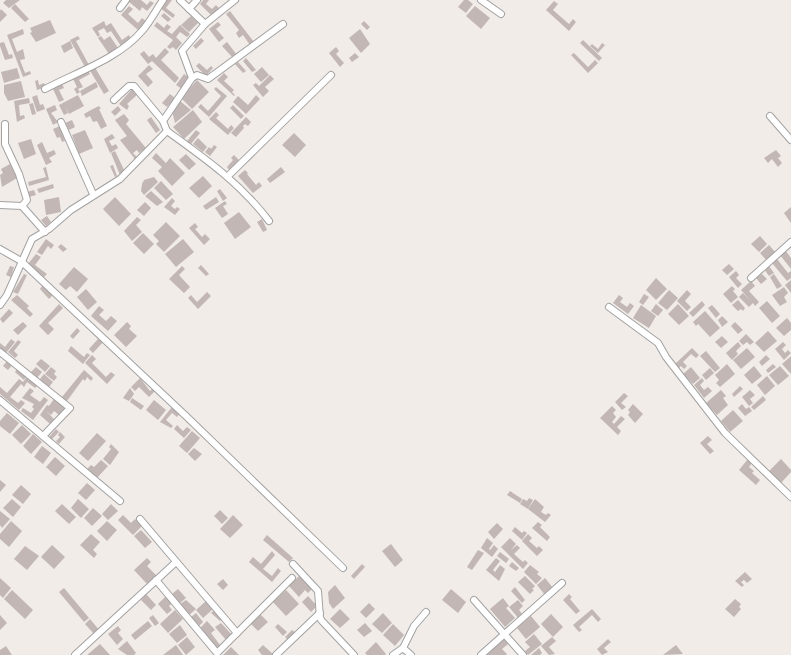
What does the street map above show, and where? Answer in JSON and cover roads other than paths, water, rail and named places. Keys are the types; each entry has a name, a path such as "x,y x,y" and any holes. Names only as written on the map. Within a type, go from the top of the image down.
{"street":[{"path":"120,8 126,0"},
{"path":"45,89 105,59 126,45 141,32 163,0"},
{"path":"180,0 205,24"},
{"path":"189,9 197,0"},
{"path":"192,78 182,51 205,24 235,0"},
{"path":"482,0 501,14"},
{"path":"163,121 192,78 197,75 208,79 283,24"},
{"path":"228,177 331,75"},
{"path":"114,100 129,86 134,86 163,121 167,131 250,196 269,221"},
{"path":"770,116 791,140"},
{"path":"61,122 93,194"},
{"path":"5,124 5,144 19,174 27,200 22,206"},
{"path":"0,305 7,295 32,239 45,232 93,194 120,179 167,131"},
{"path":"0,205 22,206 45,232"},
{"path":"751,278 791,242"},
{"path":"0,249 21,261 343,568"},
{"path":"609,307 658,343 666,357 725,433 791,497"},
{"path":"0,352 70,408 43,436"},
{"path":"0,400 120,501"},
{"path":"140,519 237,633"},
{"path":"75,655 176,562"},
{"path":"293,564 318,591 322,621 354,655"},
{"path":"156,580 217,653 292,578"},
{"path":"481,655 562,583"},
{"path":"474,600 523,655"},
{"path":"393,655 403,648 414,626 426,612"},
{"path":"276,655 320,613"},
{"path":"403,648 411,655"}]}
